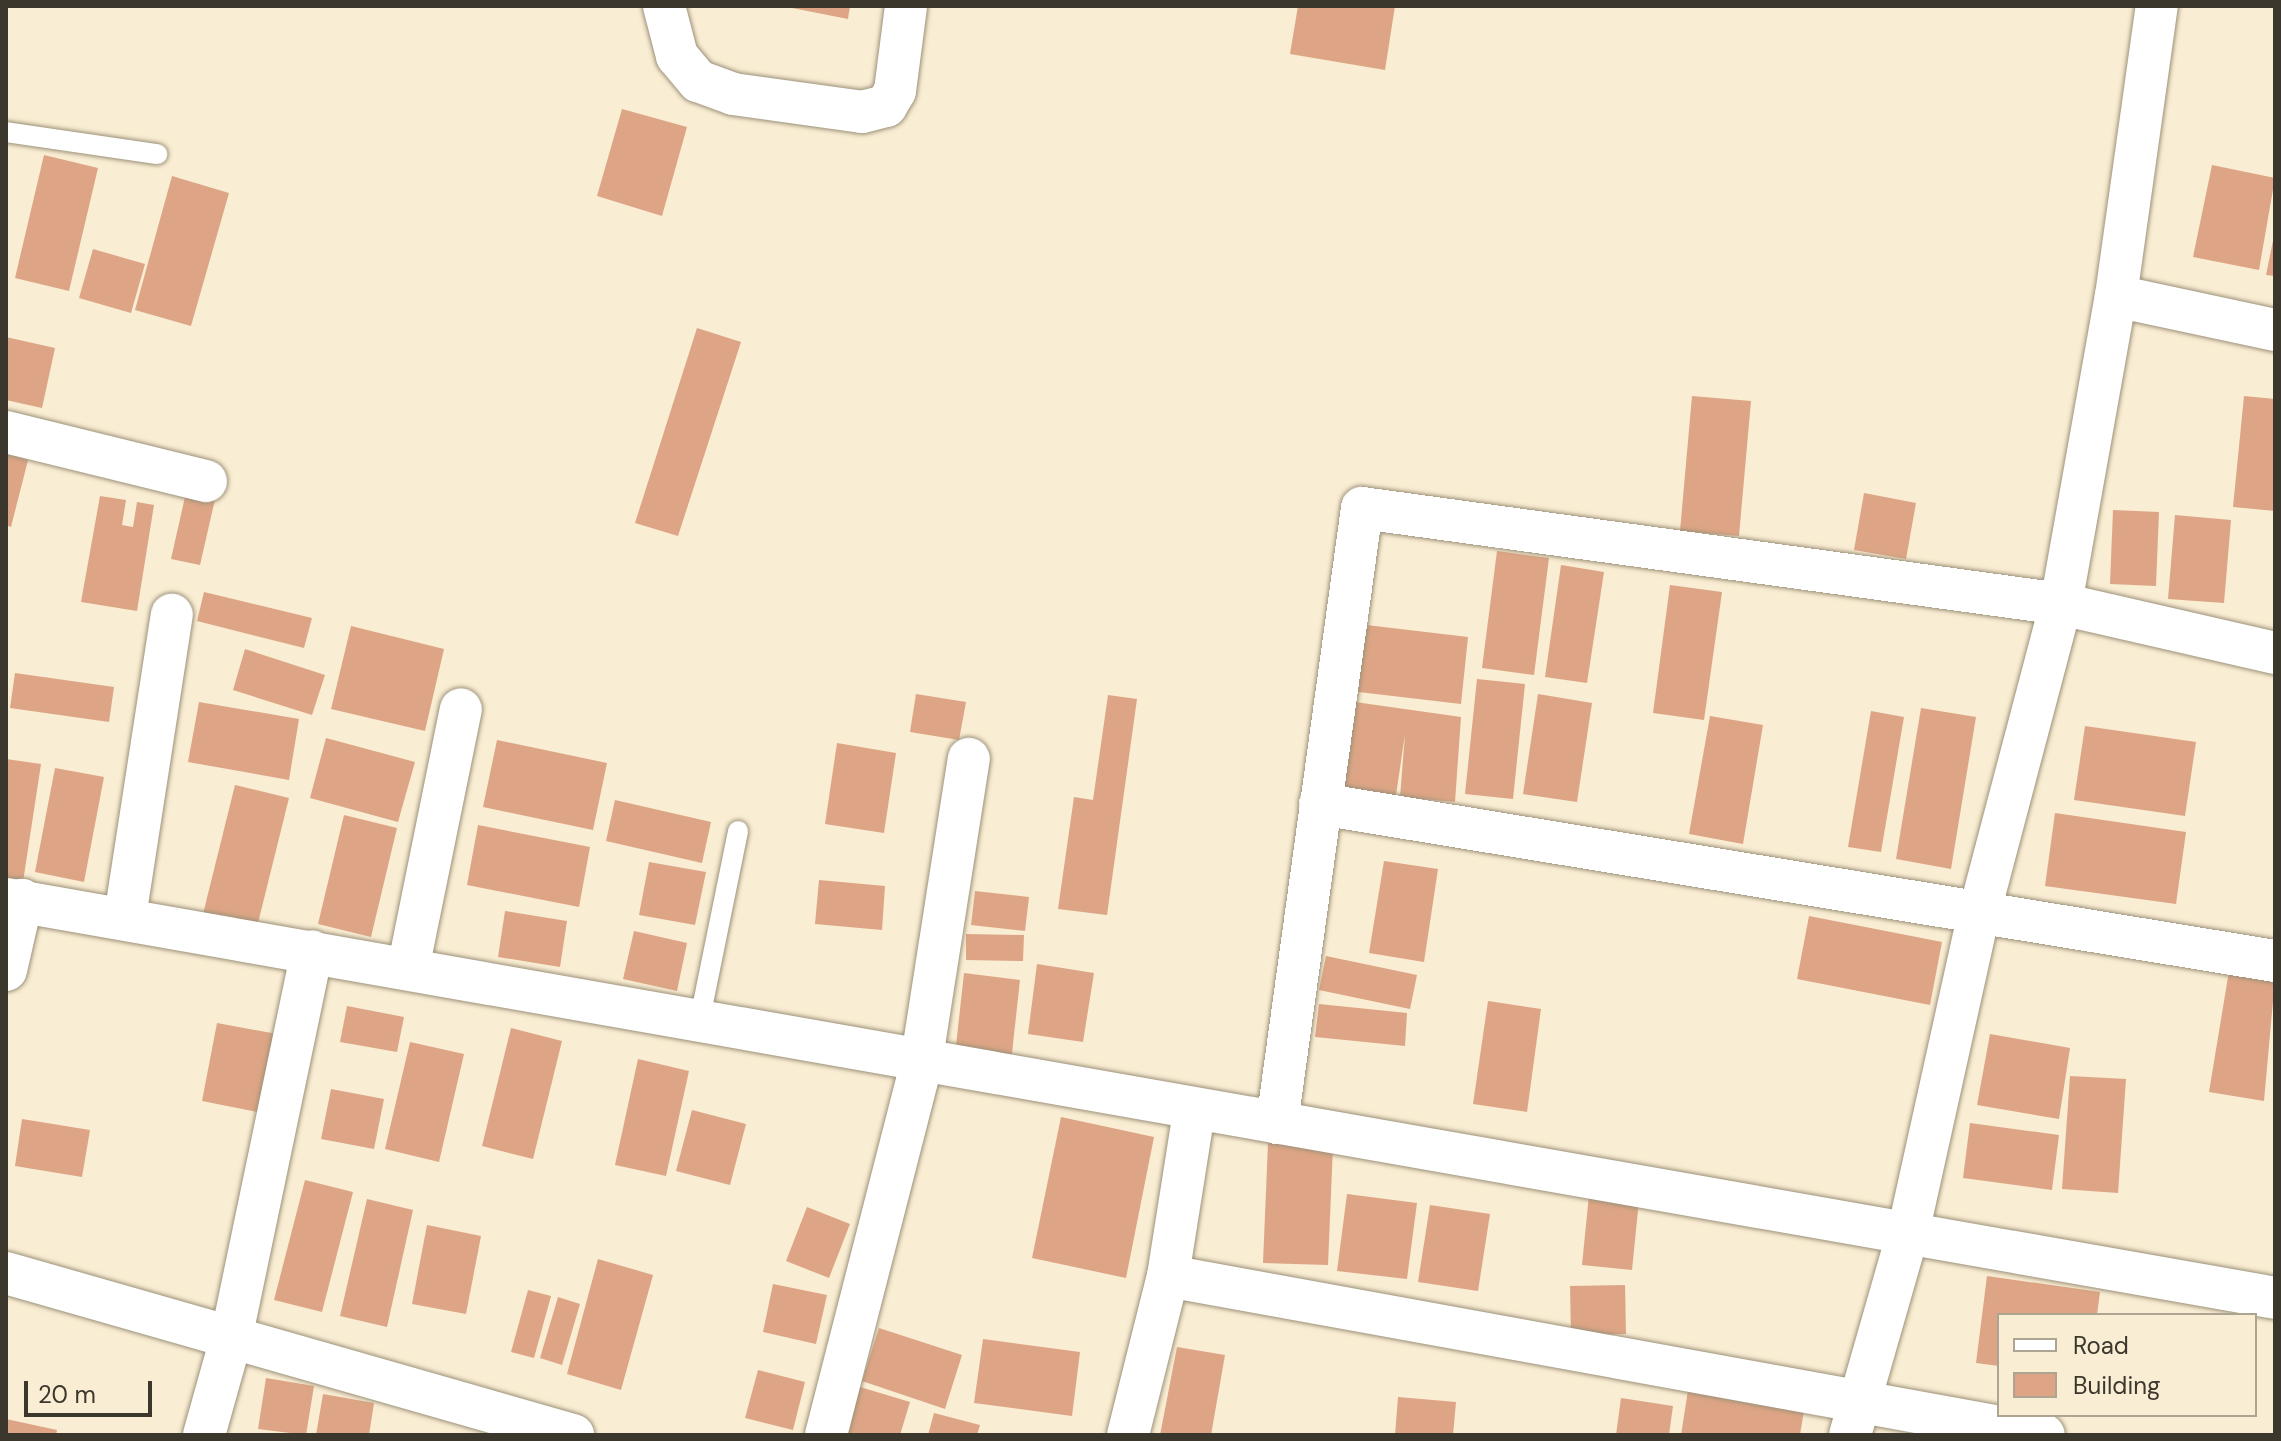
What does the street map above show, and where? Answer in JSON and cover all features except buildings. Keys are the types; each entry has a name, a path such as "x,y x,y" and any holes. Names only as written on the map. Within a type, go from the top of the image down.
{"street":[{"path":"664,6 677,56 698,81 733,94 862,112 886,106 895,91 906,6"},
{"path":"1856,1419 1908,1233 1979,914 2061,604 2116,296 2157,6"},
{"path":"2116,296 2275,330"},
{"path":"6,432 206,481"},
{"path":"1277,1123 1362,508 2061,604 2275,653"},
{"path":"125,917 172,615"},
{"path":"408,969 461,709"},
{"path":"826,1435 921,1064 969,759"},
{"path":"1320,804 2275,961"},
{"path":"6,970 14,900 125,917 921,1064 1277,1123 2275,1298"},
{"path":"204,1435 231,1339 312,951"},
{"path":"1128,1435 1168,1276 1194,1111"},
{"path":"6,1273 526,1430 573,1435"},
{"path":"1168,1276 1856,1419 2044,1435"}],"lane":[{"path":"6,132 157,154"},
{"path":"699,1023 738,831"}]}
